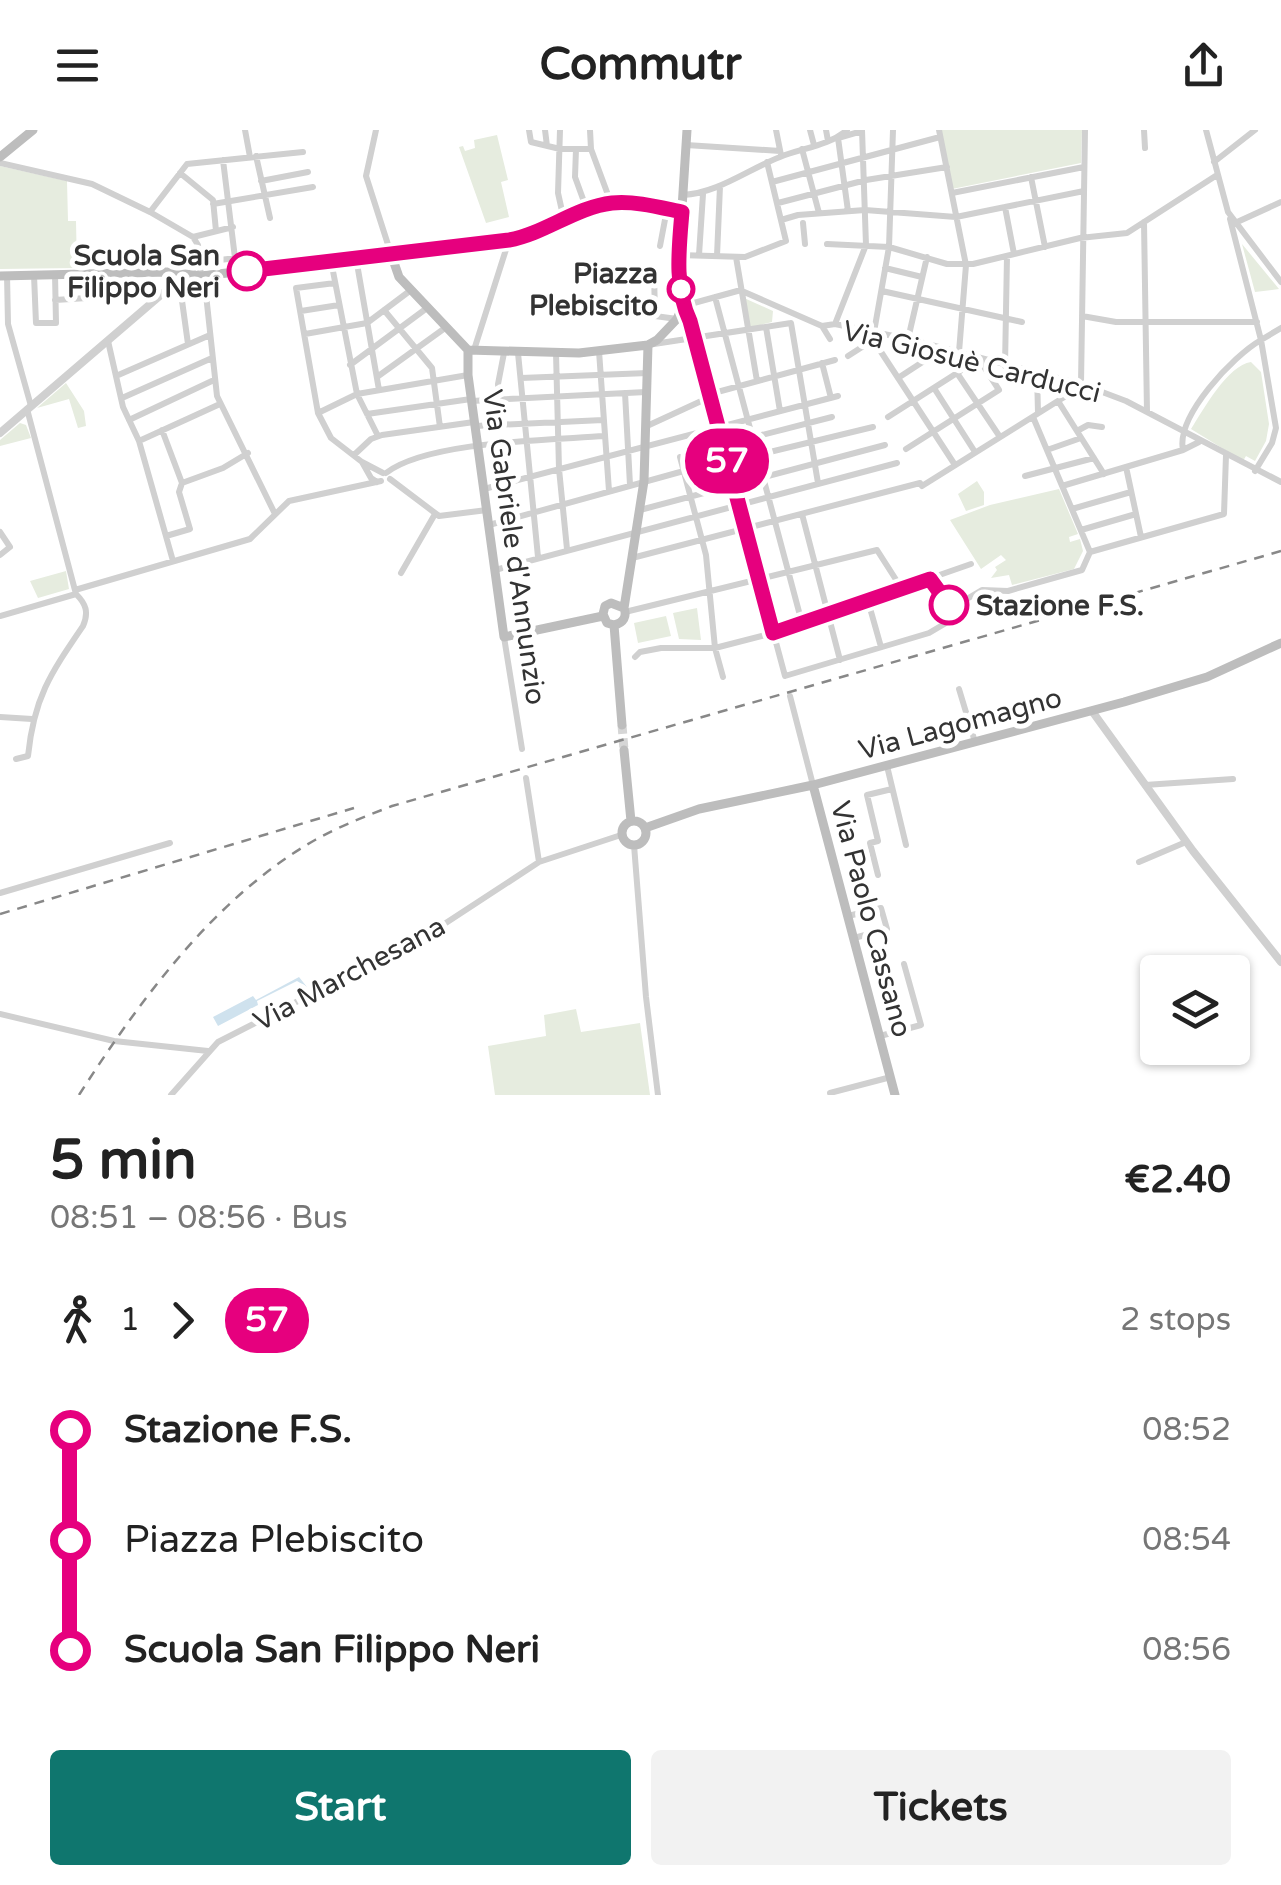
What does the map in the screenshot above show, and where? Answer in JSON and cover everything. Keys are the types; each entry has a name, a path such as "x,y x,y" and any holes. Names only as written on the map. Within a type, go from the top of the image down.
{"main road":[{"path":"0,160 7,146 33,130"},
{"path":"4,275 168,272 191,276 391,254 399,277 445,328 471,350 556,353 648,345 658,340 683,306 679,255 687,130"},
{"path":"624,610 611,602 605,606 603,616 614,625 622,622 624,610 632,558 637,530 644,480 648,345"},
{"name":"Via Gabriele d'Annunzio","path":"471,350 468,376 504,637"},
{"path":"504,637 603,616"},
{"path":"614,625 622,725"},
{"name":"Via Lagomagno","path":"646,828 700,809 887,766 1193,682 1281,643"},
{"path":"624,750 631,821"},
{"name":"Via Paolo Cassano","path":"813,785 896,1095"},
{"path":"641,822 646,828 644,840 634,845 624,841 624,824 641,822"}],"street":[{"path":"245,130 270,218"},
{"path":"376,130 366,176 391,254 527,237 611,203 638,203 682,212"},
{"path":"530,130 531,142 560,149 591,149"},
{"path":"545,130 547,146"},
{"path":"560,130 558,194 564,220"},
{"path":"590,130 591,149 611,203"},
{"path":"776,130 781,153"},
{"path":"810,130 814,146"},
{"path":"826,130 828,141"},
{"path":"838,138 847,130"},
{"path":"686,144 781,153 863,130 866,245 834,324"},
{"path":"848,356 871,334 881,291 889,247 893,130"},
{"path":"632,558 921,484 1081,384 1085,130"},
{"path":"1144,130 1145,148"},
{"path":"1206,130 1279,418 1272,443 1255,470"},
{"path":"1214,162 1255,130"},
{"path":"772,182 940,134 966,264 958,352"},
{"path":"838,138 848,211"},
{"path":"7,146 16,166"},
{"path":"576,149 575,177 587,210"},
{"path":"802,149 819,213"},
{"path":"150,212 188,164 303,152"},
{"path":"683,196 703,194 781,153"},
{"path":"0,160 92,184 150,212 193,237 201,262 191,276 108,340 0,433"},
{"path":"223,160 235,258"},
{"path":"679,255 736,257 786,241 767,162"},
{"path":"952,194 1084,166"},
{"path":"778,203 864,180 946,168"},
{"path":"261,181 308,172"},
{"path":"180,173 213,204 216,231"},
{"path":"827,244 889,247 947,264 966,264 1122,234 1216,175"},
{"path":"1030,177 1045,246"},
{"path":"716,256 720,186"},
{"path":"213,204 313,188"},
{"path":"781,220 865,210 956,216 1084,191"},
{"path":"699,255 703,194"},
{"path":"1235,223 1281,202"},
{"path":"1004,206 1011,255 1006,366"},
{"path":"660,246 667,209"},
{"path":"1228,212 1281,282"},
{"path":"1144,222 1147,413"},
{"path":"804,223 805,244"},
{"path":"193,237 232,227"},
{"path":"471,350 509,240"},
{"path":"201,262 255,256 258,270"},
{"path":"356,256 379,390"},
{"path":"736,257 757,381"},
{"path":"908,339 926,258"},
{"path":"331,260 357,394 378,436"},
{"path":"885,268 922,277"},
{"path":"654,272 654,316 676,319"},
{"path":"34,275 36,323 56,322 55,274"},
{"path":"4,275 8,324 76,592 86,607 85,623 44,686 32,719 28,756 16,758"},
{"path":"191,276 210,334 220,404 248,452 276,514"},
{"path":"188,344 191,276"},
{"path":"335,283 296,288 318,413 331,438 435,514 451,516 487,510"},
{"path":"305,334 367,323 411,290"},
{"path":"830,339 822,326 741,290 683,306 784,676 929,633 954,616 955,606"},
{"path":"881,291 1022,322"},
{"path":"715,296 802,623"},
{"path":"56,300 87,298"},
{"path":"301,312 339,305"},
{"path":"350,365 428,308"},
{"path":"384,310 432,368 440,426"},
{"path":"796,313 791,323 818,483"},
{"path":"1082,316 1116,322 1257,322"},
{"path":"648,345 791,323"},
{"name":"Via Giosuè Carducci","path":"822,326 834,324 908,339 1081,384 1281,482"},
{"path":"766,326 780,410"},
{"path":"376,377 445,328"},
{"path":"1183,450 1183,432 1216,380 1244,352 1281,328"},
{"path":"116,376 210,334"},
{"path":"871,334 955,465"},
{"path":"108,340 121,398 139,441 173,562"},
{"path":"898,378 942,349"},
{"path":"599,351 609,491"},
{"path":"556,353 559,468 567,550"},
{"path":"499,400 504,354"},
{"path":"518,354 538,558"},
{"path":"121,398 212,358"},
{"path":"888,417 979,359 999,390 906,449"},
{"path":"647,426 710,396 835,360"},
{"path":"484,490 834,397 822,364"},
{"path":"1268,370 1281,367"},
{"path":"521,378 648,373"},
{"path":"958,373 1000,437"},
{"path":"955,606 982,590 1008,591 1082,570 1090,552 1036,415 1037,373"},
{"path":"318,413 357,394 468,376"},
{"path":"129,420 215,380"},
{"path":"934,388 976,452"},
{"path":"368,414 471,400 647,392"},
{"path":"625,393 630,485"},
{"path":"1058,401 1104,474"},
{"path":"139,441 220,404"},
{"path":"723,445 832,416"},
{"path":"354,455 378,436 440,426 604,420"},
{"path":"1047,450 1080,434 1088,424 1102,428"},
{"path":"757,455 874,427"},
{"path":"162,430 182,483 180,492 190,530 166,536"},
{"path":"0,616 255,537 292,500 383,478 413,460 478,445 604,436"},
{"path":"1062,486 1200,442"},
{"path":"640,510 885,445"},
{"path":"182,483 222,468 248,452"},
{"path":"1090,552 1224,514 1226,455"},
{"path":"680,457 702,539 715,648 723,678"},
{"path":"1024,476 1094,458"},
{"path":"488,524 727,459"},
{"path":"495,570 897,462"},
{"path":"1126,467 1141,537"},
{"path":"1072,509 1131,492"},
{"path":"401,572 435,514"},
{"path":"802,514 840,660"},
{"path":"1080,530 1136,514"},
{"path":"0,532 10,548 0,555"},
{"path":"624,610 789,574 877,550 902,589"},
{"path":"635,657 661,648 715,648 773,633 971,564"},
{"path":"930,579 942,599 955,606"},
{"path":"868,600 881,647"},
{"name":"Via Gabriele d'Annunzio","path":"504,637 522,749"},
{"path":"960,689 975,743"},
{"name":"Via Paolo Cassano","path":"790,696 813,785"},
{"path":"1092,711 1186,842 1281,962"},
{"path":"0,717 32,719"},
{"path":"887,766 906,846"},
{"path":"526,778 539,862 622,834"},
{"path":"1145,784 1233,779"},
{"path":"878,876 870,843 878,841 867,795 892,788"},
{"path":"1139,862 1186,842"},
{"path":"0,893 170,843"},
{"path":"634,845 658,1095"},
{"name":"Via Marchesana","path":"171,1095 218,1042 430,934 539,862"},
{"path":"848,916 881,908 887,929 854,938"},
{"path":"880,1036 921,1025 904,964"},
{"path":"0,1014 114,1041 208,1051"},
{"path":"830,1093 890,1076"}],"shaded area":[{"path":"941,130 1082,130 1081,163 952,189"},
{"path":"497,135 508,180 501,182 509,217 486,223 459,147 463,146 465,151 475,148 474,140"},
{"path":"0,166 67,181 68,221 76,221 77,268 0,269"},
{"path":"1242,244 1279,289 1255,292"},
{"path":"744,298 773,311 772,322 749,328"},
{"path":"1251,362 1261,372 1269,424 1266,441 1255,461 1246,456 1243,461 1191,429 1225,380"},
{"path":"66,383 84,411 86,426 78,428 69,399 37,408"},
{"path":"20,423 26,425 31,438 0,446 0,440"},
{"path":"977,481 984,492 984,505 966,511 958,494"},
{"path":"1059,489 1078,534 1069,537 1070,542 1080,539 1083,551 1074,569 1012,585 1009,575 991,578 995,567 1006,560 1001,555 981,569 950,520 990,505"},
{"path":"66,571 69,589 38,598 30,581"},
{"path":"697,608 701,640 679,639 673,613"},
{"path":"666,616 671,636 638,643 634,623"},
{"path":"576,1009 581,1032 640,1023 650,1095 495,1095 488,1046 546,1036 544,1015"}],"water":[{"path":"299,977 307,987 297,981 218,1026 213,1017 253,996 256,1000"}],"tunnel":[{"path":"622,725 624,750"}],"railway":[{"path":"79,1095 154,988 212,921 279,863 343,826 392,806 1281,551"},
{"path":"0,914 354,808"}],"bus line":[{"name":"57","path":"247,271 527,237 611,203 638,203 682,212 679,274 683,306 773,633 930,579 949,605"}],"place":[{"name":"Scuola San Filippo Neri","path":"247,271"},
{"name":"Piazza Plebiscito","path":"681,289"},
{"name":"Stazione F.S.","path":"949,605"}]}
